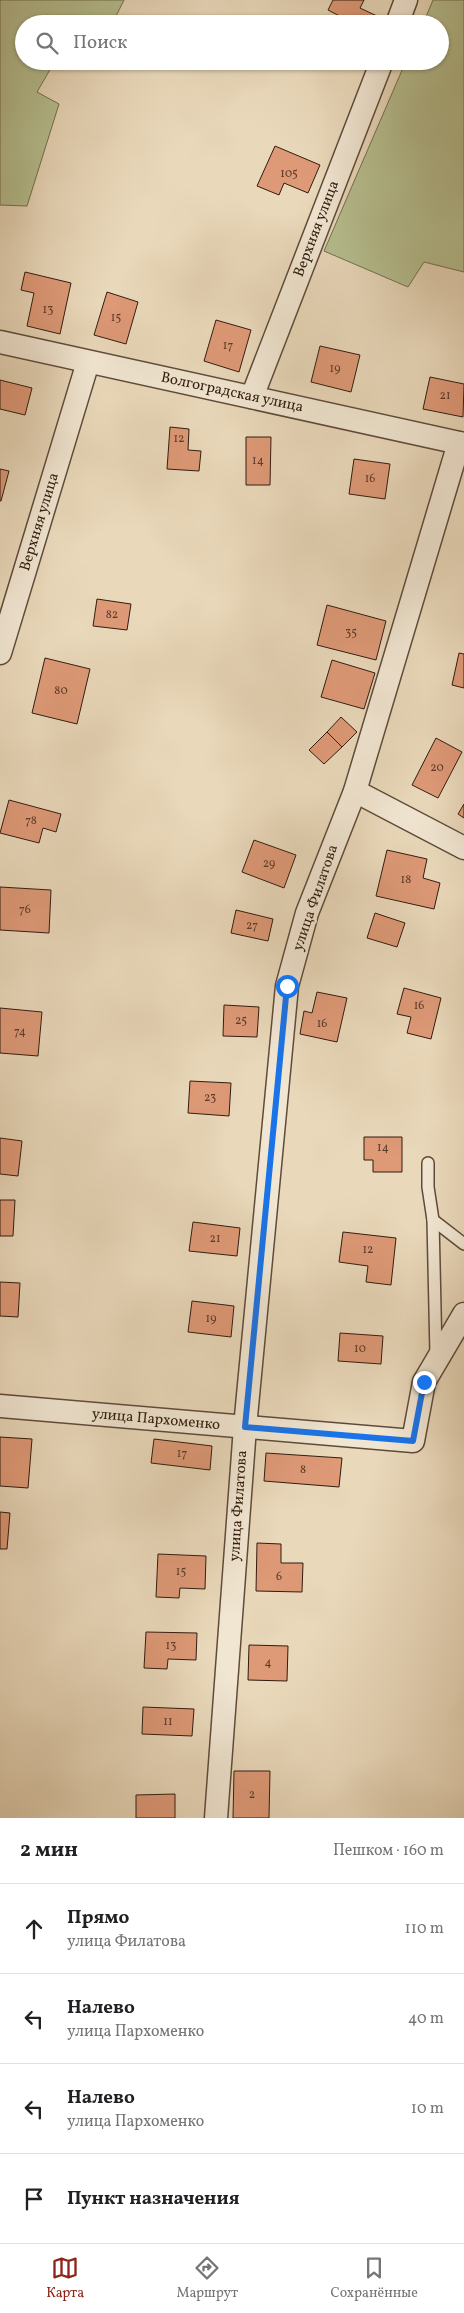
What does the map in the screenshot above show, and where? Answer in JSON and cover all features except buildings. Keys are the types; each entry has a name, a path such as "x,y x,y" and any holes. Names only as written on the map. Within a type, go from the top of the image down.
{"street":[{"path":"400,15 406,0"},
{"name":"Верхняя улица","path":"252,397 379,70"},
{"name":"Волгоградская улица","path":"0,342 462,443"},
{"name":"Верхняя улица","path":"0,653 88,362"},
{"name":"улица Филатова","path":"216,1818 245,1427 287,986 307,913 355,791 462,443"},
{"path":"355,791 464,848"},
{"name":"улица Пархоменко","path":"0,1406 413,1441 424,1382 464,1314"}],"lane":[{"path":"428,1163 428,1187 433,1220 436,1362"},
{"path":"433,1220 464,1244"}],"green space":[{"path":"0,0 124,0 116,15 15,15 15,70 50,70 37,92 59,104 27,206 0,205"},
{"path":"433,0 464,0 464,272 424,262 408,287 324,251 402,70 449,70 449,15 427,15"}],"route":[{"path":"287,986 245,1427 413,1441 424,1382"}]}
